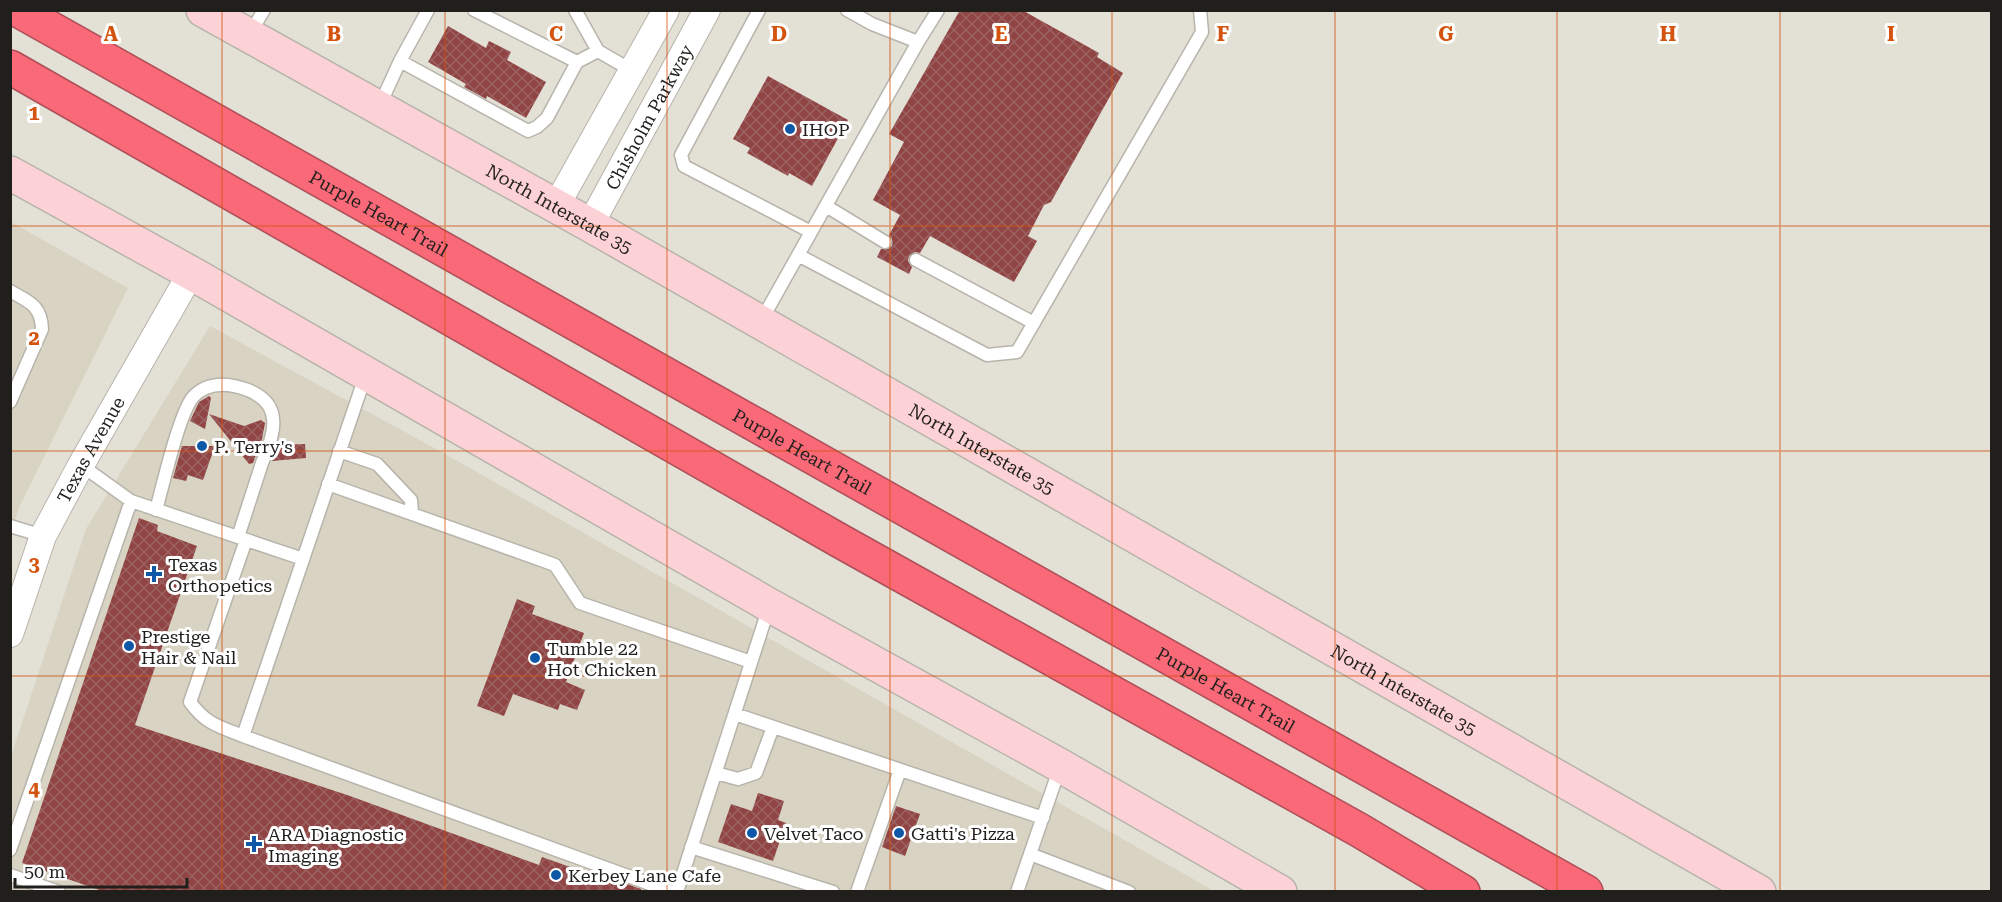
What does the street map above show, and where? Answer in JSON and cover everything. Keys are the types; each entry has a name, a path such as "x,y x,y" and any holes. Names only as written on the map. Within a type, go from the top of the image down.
{"highway":[{"name":"Purple Heart Trail","path":"18,10 1586,891"},
{"path":"10,67 831,536 1463,891"}],"main road":[{"name":"North Interstate 35","path":"203,10 256,23 378,108 590,225 1759,891"},
{"path":"10,172 367,373 769,605 1061,766 1280,891"}],"street":[{"name":"Chisholm Parkway","path":"556,206 666,10"},
{"name":"Chisholm Parkway","path":"590,225 707,10"},
{"path":"632,70 664,89"},
{"name":"Texas Avenue","path":"10,634 43,536 191,273"}],"lane":[{"path":"378,108 428,10"},
{"path":"474,10 577,62"},
{"path":"574,10 598,51 632,70"},
{"path":"759,10 681,155 684,166 811,232"},
{"path":"847,10 872,24 918,42"},
{"path":"761,322 938,10"},
{"path":"798,255 987,355 1017,352 1202,32 1200,10"},
{"path":"400,61 528,131 547,118 577,62 598,51"},
{"path":"826,206 885,242"},
{"path":"916,260 1034,323"},
{"path":"10,291 35,306 42,318 42,329 10,402"},
{"path":"243,736 367,373"},
{"path":"156,510 183,417 193,397 207,387 220,383 241,387 259,394 268,405 273,419 270,438 242,538 190,702 201,717 211,724 243,736 672,891"},
{"path":"339,452 377,464 411,500 412,513"},
{"path":"81,465 130,501 303,559"},
{"path":"328,484 555,565 580,603 752,662"},
{"path":"10,849 130,501"},
{"path":"10,526 43,536"},
{"path":"677,891 769,605"},
{"path":"735,714 1043,818"},
{"path":"716,773 738,779 756,773 773,727"},
{"path":"1017,891 1061,766"},
{"path":"857,891 900,770"},
{"path":"691,847 833,891"},
{"path":"1030,854 1130,891"},
{"path":"10,875 59,891"}],"shaded area":[{"path":"11,222 128,288 21,503 11,531"},
{"path":"210,326 438,450 1214,891 11,892 11,756 86,529"}],"building":[{"path":"960,10 1022,10 1099,53 1097,57 1123,73 1051,202 1044,205 1028,236 1037,241 1014,282 930,236 920,253 915,252 909,256 908,261 912,267 909,274 877,257 881,249 888,249 892,246 892,239 889,235 900,215 873,200 904,142 889,134"},
{"path":"448,26 486,48 489,41 511,52 507,60 546,82 526,118 487,96 486,99 464,87 466,84 428,62"},
{"name":"IHOP","path":"768,76 848,120 812,186 789,173 788,176 747,153 750,148 733,139"},
{"path":"209,396 211,398 205,429 190,421 199,402"},
{"path":"209,414 244,426 261,420 265,423 253,463 249,464"},
{"path":"280,438 279,445 305,444 306,458 272,461"},
{"path":"182,446 215,446 203,480 188,475 186,481 173,478"},
{"path":"139,518 158,525 157,531 197,546 135,725 350,796 539,865 542,857 587,873 588,870 641,889 641,891 102,891 22,863"},
{"name":"Tumble 22 Hot Chicken","path":"517,599 535,606 532,614 584,633 566,682 585,690 577,710 560,704 558,710 513,694 504,716 477,706"},
{"name":"Velvet Taco","path":"758,793 784,801 778,820 786,823 773,861 718,842 731,804 752,811"},
{"name":"Gatti's Pizza","path":"896,806 920,814 905,856 882,847"}],"place":[{"name":"IHOP","path":"790,129"},
{"name":"P. Terry's","path":"202,446"},
{"name":"Texas Orthopetics","path":"154,574"},
{"name":"Prestige Hair & Nail","path":"129,646"},
{"name":"Tumble 22 Hot Chicken","path":"535,658"},
{"name":"Velvet Taco","path":"752,833"},
{"name":"Gatti's Pizza","path":"899,833"},
{"name":"ARA Diagnostic Imaging","path":"254,844"},
{"name":"Kerbey Lane Cafe","path":"556,875"}]}
